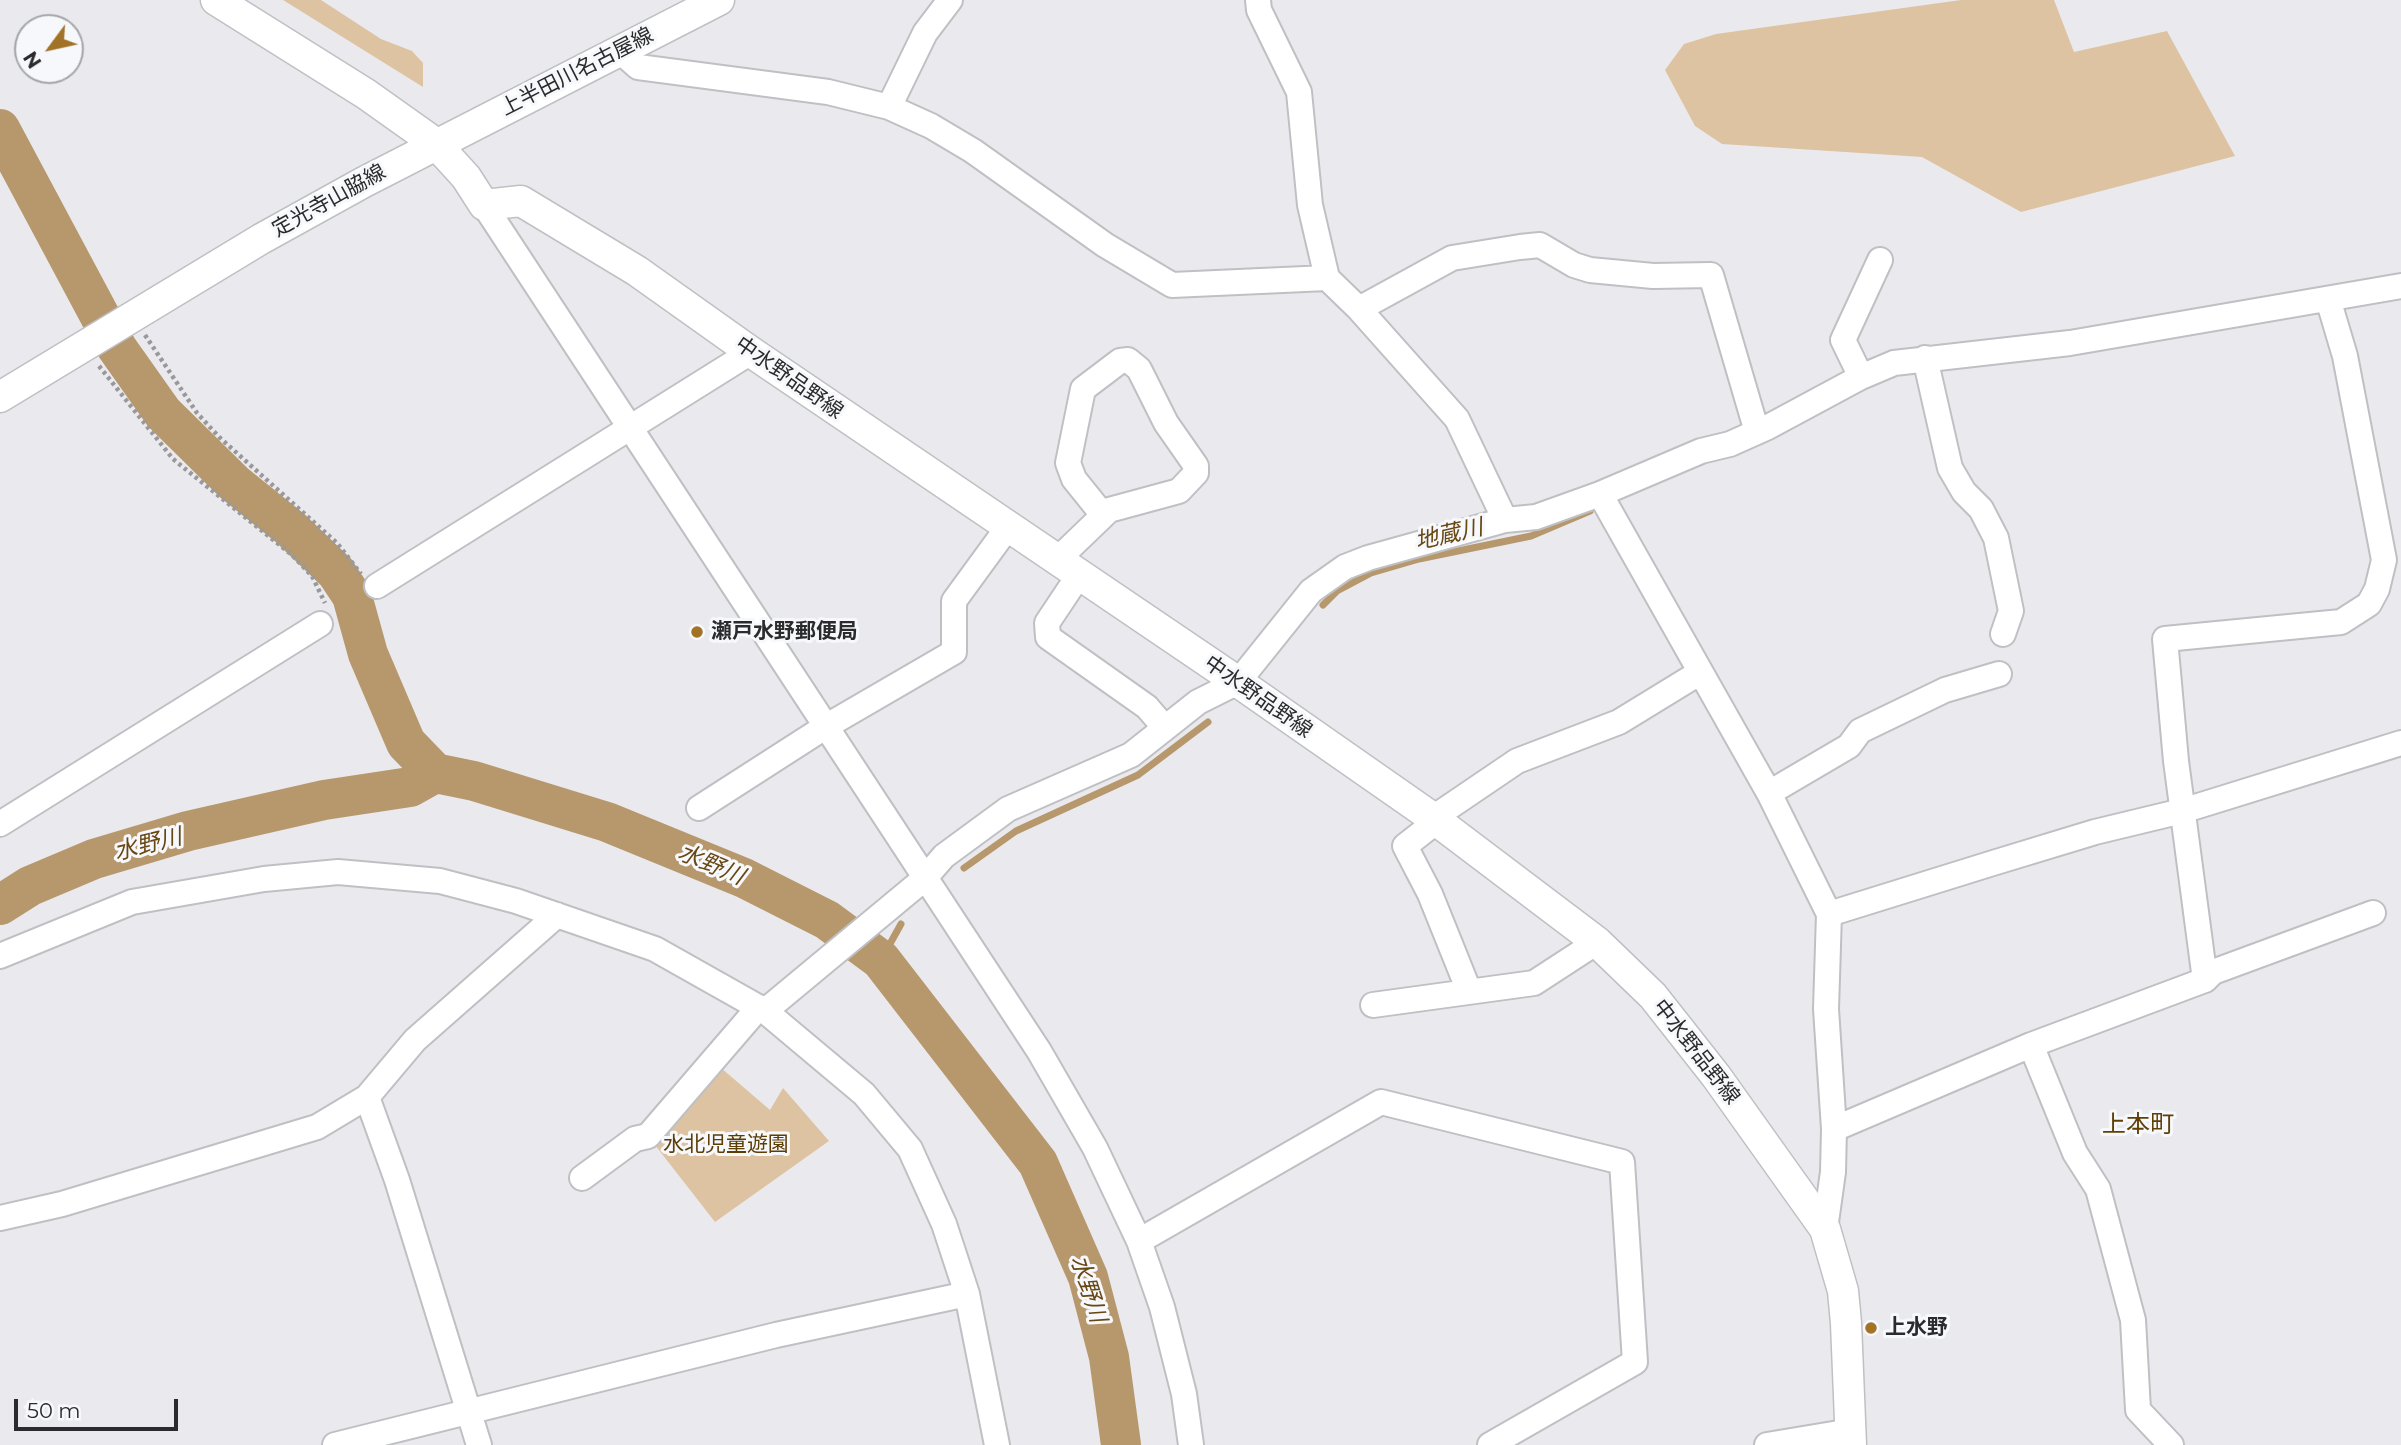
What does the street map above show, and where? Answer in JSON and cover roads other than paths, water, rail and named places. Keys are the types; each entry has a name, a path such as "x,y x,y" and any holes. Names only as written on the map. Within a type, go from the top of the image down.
{"main road":[{"path":"216,0 366,94 435,143 466,177 484,205"},
{"name":"上半田川名古屋線","path":"435,143 719,0"},
{"name":"定光寺山脇線","path":"0,397 261,239 435,143"},
{"name":"中水野品野線","path":"484,205 521,201 637,271 751,352 1238,682 1433,818 1597,942 1653,996 1825,1229 1843,1291 1851,1438"}],"street":[{"path":"890,107 925,33 950,0"},
{"path":"1258,0 1259,10 1299,92 1310,205 1327,278 1359,309 1457,419 1505,520"},
{"path":"620,51 638,66 828,92 890,107 931,126 973,151 1105,246 1172,285 1327,278"},
{"path":"484,205 1039,1051 1095,1148 1139,1241 1162,1307 1184,1394 1191,1445"},
{"path":"1359,309 1452,258 1540,245 1574,265 1590,270 1653,276 1711,275 1757,432"},
{"path":"1861,376 1843,340 1880,260"},
{"path":"582,1178 635,1139 648,1136 769,1005 924,879 944,856 1008,809 1131,755 1198,702 1238,682 1311,591 1346,567 1368,558 1505,520 1536,517 1600,494 1701,450 1730,444 1757,432 1861,376 1894,363 2070,343 2401,285"},
{"path":"2205,980 2182,811 2165,639 2341,622 2369,604 2384,560 2345,356 2328,299"},
{"path":"377,586 751,352"},
{"path":"1925,358 1950,468 1964,492 1981,509 1996,538 2011,611 2003,634"},
{"path":"1102,515 1074,479 1068,463 1083,389 1120,361 1128,360 1139,369 1166,423 1196,466 1196,473 1179,491 1102,515 1068,568 1047,623 1048,637 1147,707 1165,728"},
{"path":"1600,494 1769,793 1829,914 1826,1009 1835,1129 1833,1172 1825,1229"},
{"path":"699,808 825,727 954,652 954,601 1008,527"},
{"path":"0,824 320,624"},
{"path":"1469,991 1430,894 1405,846 1428,828 1433,818 1517,761 1619,722 1699,673"},
{"path":"1769,793 1849,747 1860,731 1945,690 1998,674"},
{"path":"1829,914 2095,832 2182,811 2401,743"},
{"path":"0,956 132,902 264,879 338,872 440,881 557,915 655,949 769,1005 864,1094 910,1149 944,1224 967,1294 997,1445"},
{"path":"1835,1129 2031,1045 2205,980 2213,972 2373,913"},
{"path":"0,1218 73,1201 317,1127 367,1097 415,1040 557,915"},
{"path":"1373,1005 1534,983 1597,942"},
{"path":"2031,1045 2075,1153 2098,1189 2133,1320 2138,1410 2171,1445"},
{"path":"367,1097 397,1180 479,1445"},
{"path":"1139,1241 1381,1102 1622,1162 1635,1362 1504,1441"},
{"path":"335,1445 776,1335 967,1294"},
{"path":"1767,1445 1851,1438"}],"waterway":[{"path":"0,129 117,348 163,413 234,483 290,528 336,572 352,596 368,654 406,743 435,773"},
{"name":"地蔵川","path":"1323,605 1337,591 1371,573 1419,559 1531,536 1590,511"},
{"name":"地蔵川","path":"964,868 1016,831 1138,775 1208,722"},
{"name":"水野川","path":"0,905 30,886 94,859 188,831 324,800 410,787 435,773 474,781 607,822 744,878 827,920 881,960 1038,1163 1088,1277 1109,1357 1121,1445"},
{"name":"地蔵川","path":"881,960 901,924"}],"place":[{"name":"瀬戸水野郵便局","path":"697,632"},
{"name":"上水野","path":"1871,1328"}],"district":[{"name":"上本町","path":"2138,1125"}],"park label":[{"name":"水北児童遊園","path":"726,1145"}]}
